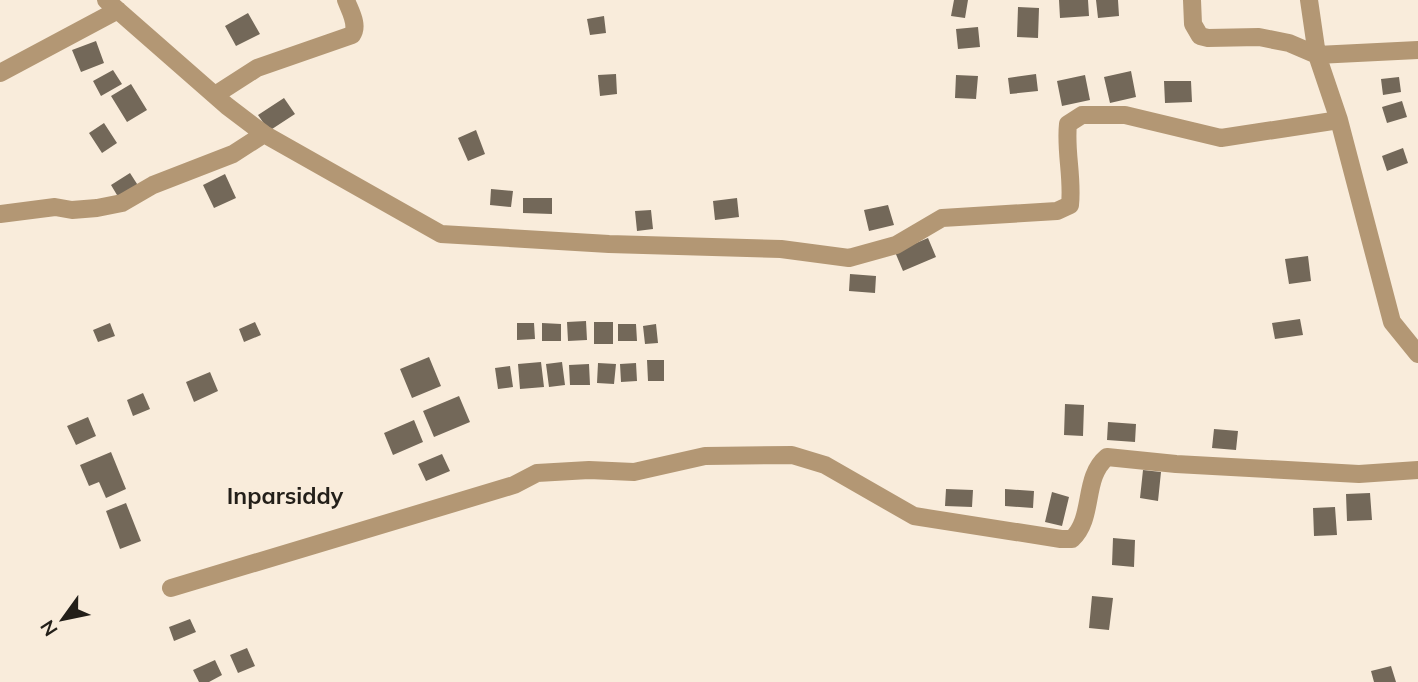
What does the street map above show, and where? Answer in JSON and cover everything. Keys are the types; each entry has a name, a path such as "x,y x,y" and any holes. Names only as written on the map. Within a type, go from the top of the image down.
{"street":[{"path":"215,95 257,68 352,36 355,23 346,0"},
{"path":"1192,0 1193,24 1200,36 1208,38 1259,37 1289,44 1317,55 1418,50"},
{"path":"1309,0 1317,55 1339,120 1392,322 1418,354"},
{"path":"0,72 38,54 112,5 264,134 441,234 608,244 781,249 849,258 896,244 942,218 1057,211 1070,205 1072,186 1068,124 1082,115 1125,115 1221,138 1339,120"},
{"path":"0,214 55,207 72,210 97,208 122,203 153,185 233,154 264,134"},
{"path":"171,588 514,485 537,473 589,470 634,472 705,456 792,455 825,465 914,516 1061,539 1072,539 1082,530 1097,466 1107,457 1176,464 1359,474 1418,470"}],"building":[{"path":"954,0 968,0 965,18 951,16"},
{"path":"1059,0 1088,0 1089,16 1060,18"},
{"path":"1096,0 1118,0 1119,16 1098,18"},
{"path":"1018,7 1039,8 1038,38 1017,37"},
{"path":"248,13 260,34 236,46 225,26"},
{"path":"604,16 606,33 590,35 587,19"},
{"path":"978,27 980,47 958,49 956,29"},
{"path":"96,41 104,63 81,72 72,50"},
{"path":"113,70 122,84 101,96 93,81"},
{"path":"1131,71 1136,97 1110,103 1104,77"},
{"path":"616,74 617,94 600,96 598,75"},
{"path":"1036,74 1038,91 1010,94 1008,78"},
{"path":"956,75 978,76 976,99 955,98"},
{"path":"1085,75 1090,100 1062,106 1057,81"},
{"path":"1399,77 1401,92 1383,95 1381,79"},
{"path":"1164,81 1191,81 1192,102 1165,103"},
{"path":"131,84 147,110 127,122 111,96"},
{"path":"284,98 295,114 269,131 258,115"},
{"path":"1402,101 1407,117 1387,123 1382,107"},
{"path":"104,123 117,143 102,153 89,133"},
{"path":"476,130 485,154 468,161 458,138"},
{"path":"1403,148 1408,163 1387,171 1382,156"},
{"path":"130,173 139,187 120,200 111,185"},
{"path":"225,174 236,198 214,208 203,185"},
{"path":"491,189 513,191 511,207 490,205"},
{"path":"523,198 552,198 552,214 523,213"},
{"path":"737,198 739,217 715,220 713,201"},
{"path":"888,205 894,225 869,231 864,210"},
{"path":"651,210 653,229 637,231 635,211"},
{"path":"928,238 936,257 903,271 895,252"},
{"path":"1308,256 1311,281 1289,284 1285,259"},
{"path":"850,274 876,276 875,293 849,291"},
{"path":"1300,319 1303,335 1275,339 1272,323"},
{"path":"586,321 587,340 568,341 567,322"},
{"path":"255,322 261,335 244,342 239,329"},
{"path":"594,322 613,322 613,344 594,344"},
{"path":"110,323 115,336 98,342 93,330"},
{"path":"517,323 534,323 535,339 517,340"},
{"path":"542,323 561,324 561,341 542,341"},
{"path":"618,324 636,324 637,341 618,341"},
{"path":"656,324 658,343 645,344 643,326"},
{"path":"429,357 441,386 412,398 400,369"},
{"path":"647,360 664,360 664,381 648,381"},
{"path":"541,362 544,387 520,389 518,364"},
{"path":"562,362 565,385 549,387 546,364"},
{"path":"598,363 616,364 614,384 597,383"},
{"path":"636,363 637,381 621,382 620,364"},
{"path":"589,364 590,385 570,385 569,365"},
{"path":"510,366 513,387 498,389 495,368"},
{"path":"210,372 218,391 194,402 186,382"},
{"path":"143,393 150,409 133,416 127,400"},
{"path":"459,396 470,422 434,437 423,411"},
{"path":"1065,404 1084,405 1083,436 1064,435"},
{"path":"88,417 96,436 76,445 67,426"},
{"path":"414,420 423,442 393,455 384,433"},
{"path":"1108,422 1136,424 1135,442 1107,440"},
{"path":"1214,429 1238,431 1236,450 1212,448"},
{"path":"111,452 126,489 106,498 99,482 89,486 80,465"},
{"path":"442,454 450,471 426,481 418,464"},
{"path":"1143,470 1161,472 1158,501 1140,498"},
{"path":"946,489 973,490 972,507 945,506"},
{"path":"1005,489 1034,491 1033,508 1005,506"},
{"path":"1052,492 1069,497 1062,526 1045,522"},
{"path":"1370,493 1372,520 1347,521 1346,494"},
{"path":"126,503 141,541 120,549 106,511"},
{"path":"1335,507 1337,535 1314,536 1313,508"},
{"path":"1113,538 1135,540 1134,567 1112,565"},
{"path":"1092,596 1113,598 1109,630 1089,628"},
{"path":"190,619 196,632 174,641 169,627"},
{"path":"247,648 255,666 238,673 230,655"},
{"path":"215,660 222,675 209,682 199,682 193,670"},
{"path":"1391,666 1396,682 1374,682 1371,671"}],"district":[{"name":"Inparsiddy","path":"285,495"}]}
